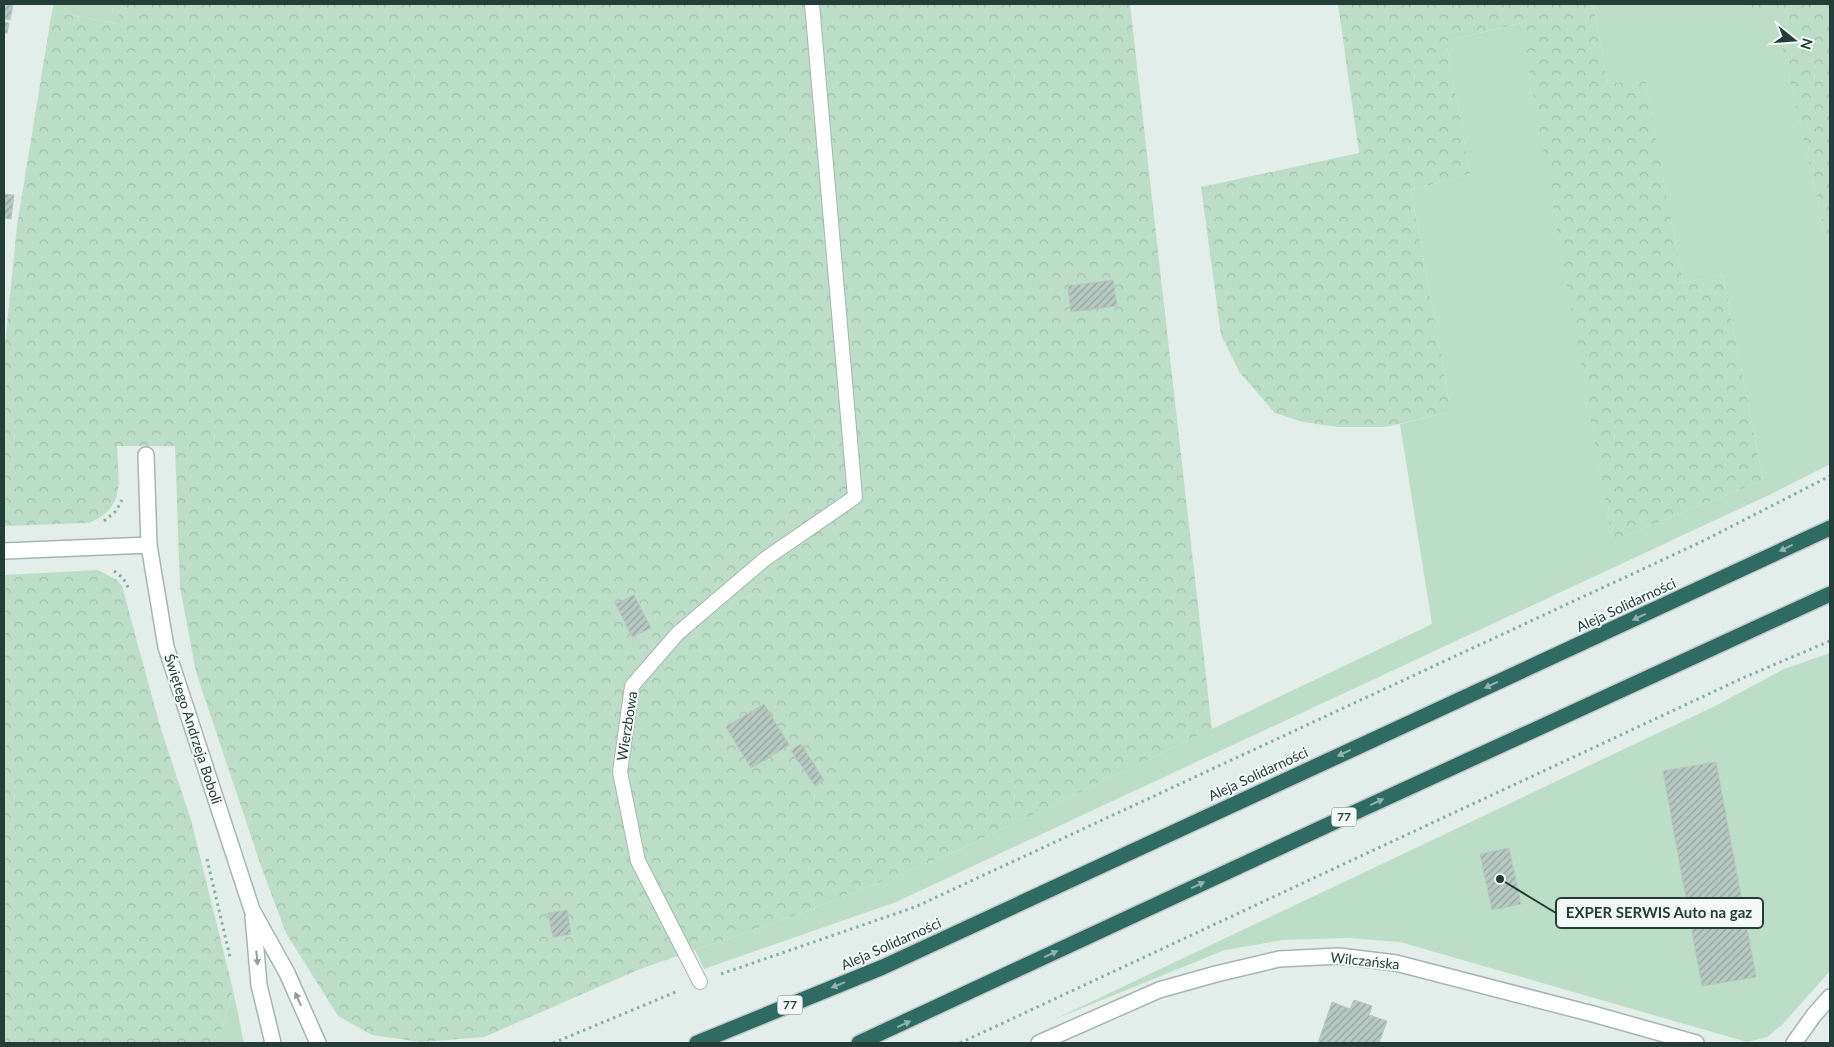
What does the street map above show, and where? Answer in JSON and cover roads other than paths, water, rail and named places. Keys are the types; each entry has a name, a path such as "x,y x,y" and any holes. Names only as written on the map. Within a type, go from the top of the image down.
{"highway":[{"name":"Aleja Solidarności","path":"697,1043 883,967 1830,528"},
{"name":"77","path":"859,1043 1830,594"}],"street":[{"name":"Świętego Andrzeja Boboli","path":"146,455 149,545 166,647 252,910 287,973 318,1043"},
{"path":"4,551 149,545"},
{"name":"Świętego Andrzeja Boboli","path":"252,910 260,985 273,1043"},
{"name":"WiIczańska","path":"1039,1043 1062,1039 1159,990 1279,959 1339,956 1396,963 1696,1043"},
{"path":"1794,1043 1814,1015 1830,997"}],"lane":[{"name":"Wierzbowa","path":"700,982 638,861 620,772 632,686 678,633 764,558 855,497 812,4"}],"place":[{"name":"EXPER SERWIS Auto na gaz","path":"1500,879"}]}
